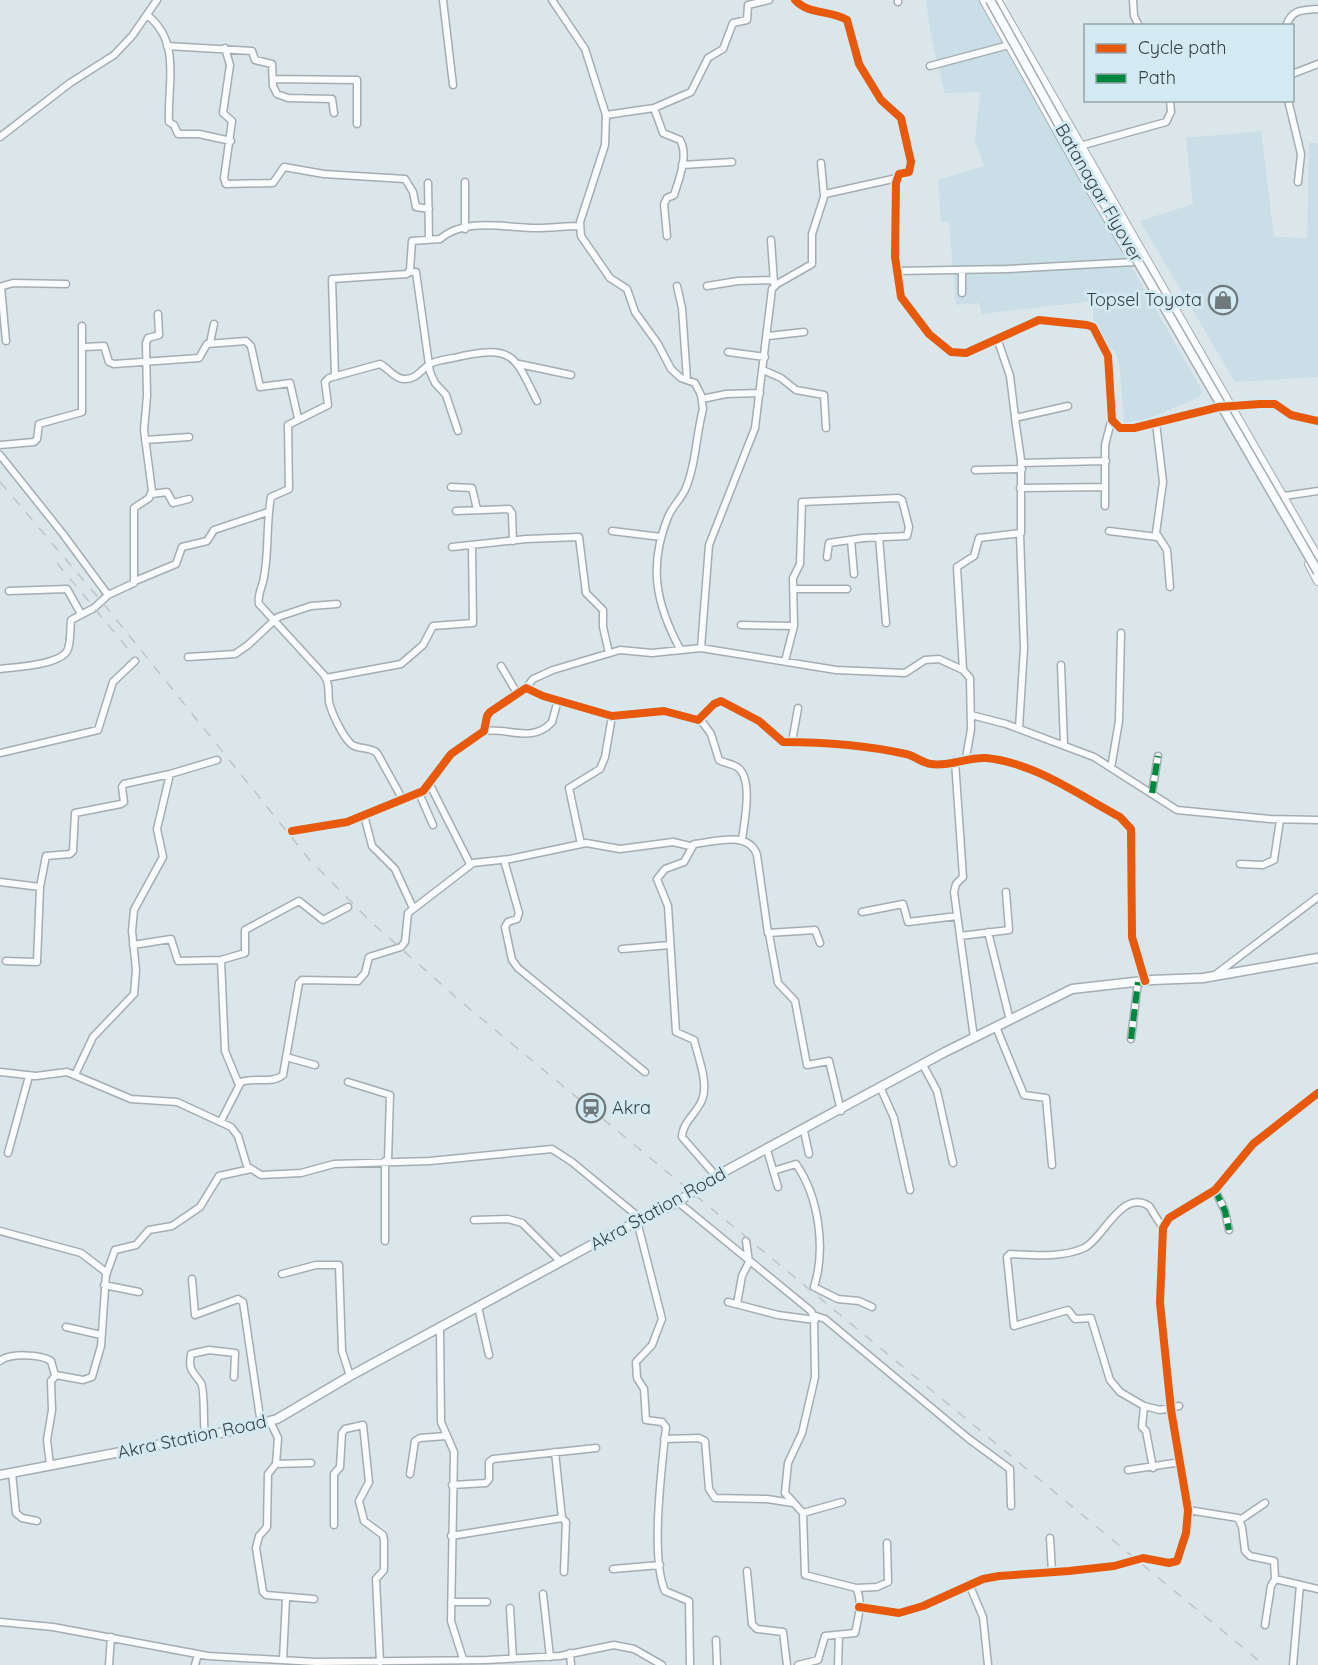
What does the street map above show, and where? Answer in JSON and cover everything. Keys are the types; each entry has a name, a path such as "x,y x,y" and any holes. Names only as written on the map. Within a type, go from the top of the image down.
{"main road":[{"name":"Batanagar Flyover","path":"990,0 1071,146 1318,572"},
{"name":"Akra Station Road","path":"0,1475 270,1421 639,1220 678,1202 717,1176 923,1065 1072,989 1141,981 1212,977 1318,958"}],"street":[{"path":"0,137 70,83 114,55 157,0"},
{"path":"443,0 453,85"},
{"path":"552,0 585,49 606,115 605,145 580,225 581,236 606,274 627,289 635,312 658,344 671,369 698,387 702,399 703,409 687,483 671,511 661,537 657,592 666,623 680,649"},
{"path":"606,115 654,108 690,92 708,58 723,49 733,23 747,20 748,4 769,0"},
{"path":"795,0 799,5 813,11 847,20 859,64 881,100 893,110 903,124 911,168 897,178 838,189 824,197"},
{"path":"984,0 1090,191 1219,407 1318,581"},
{"path":"997,0 1318,558"},
{"path":"1133,0 1137,24"},
{"path":"1287,24 1290,15 1298,10 1318,9"},
{"path":"147,15 156,23 167,46 172,70 168,120 174,125 176,133 231,141"},
{"path":"930,66 1009,45"},
{"path":"167,46 252,51 255,60 270,62 274,91 281,97 332,99 334,113"},
{"path":"225,48 230,65 223,111 224,115 231,118 231,141 224,178 226,184 273,183 284,167 324,174 405,179 407,186 412,190 416,207 429,209"},
{"path":"1294,74 1318,64"},
{"path":"273,79 357,80 357,124"},
{"path":"1080,146 1166,123 1171,112 1170,102"},
{"path":"1288,102 1301,154 1298,182"},
{"path":"654,108 663,133 682,142 682,165 674,195 667,198 664,204 667,236"},
{"path":"682,165 732,162"},
{"path":"706,286 738,281 774,284 812,264 812,234 824,197 821,163"},
{"path":"897,178 896,272 901,297 906,307 929,334 951,352 966,353 1039,320 1093,327 1108,356 1112,418 1105,445 1105,506"},
{"path":"465,182 465,229"},
{"path":"428,183 429,239"},
{"path":"409,272 412,241 440,239 448,232 500,224 536,228 580,225"},
{"path":"701,648 709,545 748,450 759,414 774,284 771,240"},
{"path":"896,272 1134,262"},
{"path":"962,270 962,293"},
{"path":"335,376 331,280 417,272 431,378 446,395 458,431"},
{"path":"6,341 1,287 13,283 66,284"},
{"path":"677,286 682,308 687,380"},
{"path":"152,494 145,440 146,344 148,338 159,334 158,314"},
{"path":"210,343 214,324"},
{"path":"0,445 34,442 37,439 39,424 82,412 84,347 82,326"},
{"path":"768,336 804,332"},
{"path":"997,338 1010,376 1021,466 1020,534 1024,648 1019,728"},
{"path":"84,347 104,346 111,364 146,364 199,358 203,354 205,344 249,343 260,387 290,383 298,418"},
{"path":"404,800 377,753 370,748 352,745 349,741 330,705 326,678 273,620 258,600 264,577 271,497 289,489 287,429 290,422 328,405 326,382 335,376 380,364 398,378 407,379 418,376 430,364 492,351 510,356 519,364 537,401"},
{"path":"728,352 765,357"},
{"path":"519,364 571,375"},
{"path":"763,370 781,378 796,390 824,395 826,428"},
{"path":"702,399 726,394 760,393"},
{"path":"1112,418 1120,428 1134,428 1219,407 1275,404 1291,415 1318,421"},
{"path":"1015,417 1068,406"},
{"path":"1156,423 1163,482 1157,537"},
{"path":"145,440 189,436"},
{"path":"0,455 108,595"},
{"path":"975,470 1106,461"},
{"path":"1020,488 1105,487"},
{"path":"451,488 472,488 477,509"},
{"path":"1284,496 1318,491"},
{"path":"135,581 134,508 152,494 167,492 173,503 189,499"},
{"path":"785,661 794,626 793,578 800,564 802,502 900,498 909,534 904,537 879,537 829,543 827,557"},
{"path":"456,511 502,507 511,510 513,541"},
{"path":"0,669 62,657 68,649 71,620 94,608 108,595 176,564 182,548 207,541 214,530 268,512"},
{"path":"612,531 661,537"},
{"path":"1109,531 1157,537 1165,544 1170,587"},
{"path":"963,670 957,567 974,556 979,538 1020,534"},
{"path":"452,547 579,537 586,593 603,610 603,627 609,653"},
{"path":"879,537 886,623"},
{"path":"851,540 854,574"},
{"path":"326,678 394,667 420,649 433,626 473,623 472,546"},
{"path":"9,591 67,589 81,614"},
{"path":"793,590 847,590"},
{"path":"188,657 235,654 248,645 273,620 298,609 337,604"},
{"path":"741,625 794,626"},
{"path":"1111,768 1119,721 1121,633"},
{"path":"484,732 487,716 526,688 538,676 609,653 627,650 652,653 701,648 836,670 905,673 922,661 932,659 963,670 970,678 971,715 966,759"},
{"path":"0,753 98,730 113,682 135,661"},
{"path":"1061,665 1064,744"},
{"path":"501,666 517,693"},
{"path":"526,688 612,716 664,711 700,719 711,734 719,760 737,767 744,776 746,805 742,840"},
{"path":"292,831 319,828 364,815 419,793 430,785 451,754 484,732 496,730 531,734 552,722 558,700"},
{"path":"700,719 714,704 721,701 759,721 777,740 829,742 867,747 908,754 931,764 966,759 1000,760 1030,770 1120,817 1130,825 1132,937 1141,981 1131,1039"},
{"path":"792,742 798,708"},
{"path":"971,715 1019,728 1064,744 1111,768 1177,810 1280,820 1318,820"},
{"path":"581,844 568,788 600,769 605,757 612,716"},
{"path":"1152,794 1158,756"},
{"path":"6,961 38,963 40,887 46,856 70,854 73,851 75,813 121,804 124,802 122,787 124,783 170,774 218,760"},
{"path":"955,761 963,877 955,887 974,1038"},
{"path":"75,1075 93,1037 134,994 136,970 133,945 134,910 163,857 157,829 170,774"},
{"path":"430,785 470,864"},
{"path":"419,793 433,825"},
{"path":"364,815 372,846 395,869 413,908"},
{"path":"1240,864 1263,865 1274,860 1280,820"},
{"path":"221,1121 239,1084 254,1078 280,1078 299,983 305,978 358,981 365,973 369,957 401,947 405,942 406,921 413,908 470,864 504,860 581,844 620,849 673,842 690,846 742,840 753,845 757,855 778,983 795,1001 807,1065 829,1060 841,1111"},
{"path":"690,846 684,862 665,869 657,879 668,906 676,1032 694,1040 703,1075 702,1100 682,1131 682,1137 717,1176"},
{"path":"504,860 519,913 517,919 508,922 505,927 512,960 645,1072"},
{"path":"0,882 40,887"},
{"path":"960,936 1009,930 1006,892"},
{"path":"1212,977 1318,897"},
{"path":"133,945 171,939 178,961 221,960 245,953 245,930 299,901 323,920 348,906"},
{"path":"862,912 903,904 908,922 957,916"},
{"path":"769,934 815,930 820,943"},
{"path":"988,932 1010,1020"},
{"path":"622,949 670,945"},
{"path":"221,960 225,1051 239,1084"},
{"path":"996,1027 1024,1095 1046,1098 1052,1165"},
{"path":"286,1057 315,1065"},
{"path":"923,1065 937,1091 953,1163"},
{"path":"0,1072 29,1076 67,1072 131,1099 171,1100 221,1121 234,1129 251,1169 261,1175 301,1173 334,1164 430,1161 552,1149 572,1162 639,1220 662,1319 652,1345 636,1362 637,1378 644,1389 646,1420 665,1424 660,1469 660,1565 665,1592 689,1601 690,1665"},
{"path":"8,1153 29,1076"},
{"path":"348,1082 390,1095 385,1241"},
{"path":"881,1089 894,1118 910,1190"},
{"path":"1162,1228 1169,1218 1215,1190 1253,1144 1318,1093"},
{"path":"804,1131 809,1154"},
{"path":"767,1150 778,1187"},
{"path":"773,1171 796,1164 811,1196 820,1244 819,1271 814,1287 838,1299 859,1301 872,1307"},
{"path":"55,1375 90,1379 99,1357 104,1285 118,1248 135,1245 149,1230 172,1226 200,1207 219,1176 251,1169"},
{"path":"1215,1190 1225,1211 1229,1230"},
{"path":"678,1202 814,1317 815,1377 802,1432 788,1462 785,1493 803,1513 805,1575 855,1588 877,1587 888,1582 886,1543"},
{"path":"859,1607 899,1613 923,1606 969,1584 999,1576 1114,1566 1143,1558 1174,1563 1181,1553 1188,1510 1171,1410 1160,1304 1162,1228 1149,1206 1137,1204 1119,1210 1085,1247 1046,1255 1010,1254 1007,1257 1014,1326 1068,1310 1075,1319 1091,1318 1110,1380 1120,1392 1144,1406 1171,1410 1179,1406"},
{"path":"474,1220 508,1219 522,1223 561,1262"},
{"path":"0,1231 81,1253 107,1273"},
{"path":"736,1304 742,1276 749,1262 746,1241"},
{"path":"282,1274 328,1263 336,1263 341,1268 342,1351 350,1376"},
{"path":"192,1278 195,1315 238,1299 243,1302 261,1424"},
{"path":"104,1285 139,1292"},
{"path":"728,1302 778,1315 825,1318 969,1439 1010,1469 1011,1506"},
{"path":"478,1307 489,1355"},
{"path":"66,1328 101,1335"},
{"path":"440,1328 441,1422 453,1447 451,1621 463,1659"},
{"path":"205,1435 202,1386 191,1370 191,1354 199,1350 234,1353 236,1358 234,1377"},
{"path":"0,1361 10,1356 45,1357 51,1361 55,1375 50,1392 52,1410 47,1440 50,1465"},
{"path":"1144,1406 1142,1427 1146,1431 1153,1468"},
{"path":"270,1421 278,1438 276,1464 268,1474 267,1527 259,1536 256,1548 263,1592 266,1595 286,1599 314,1599"},
{"path":"334,1526 334,1474 340,1467 342,1433 345,1429 363,1425 369,1482 359,1501 364,1521 383,1535 384,1540 384,1570 376,1579 380,1662"},
{"path":"410,1474 416,1441 420,1438 446,1436"},
{"path":"664,1439 699,1438 705,1441 709,1489 715,1498 767,1498 793,1503"},
{"path":"452,1485 486,1483 489,1479 489,1462 493,1459 596,1448"},
{"path":"555,1452 562,1518 566,1522 564,1572"},
{"path":"1128,1470 1181,1462"},
{"path":"276,1464 311,1463"},
{"path":"12,1473 16,1513 22,1518 37,1521"},
{"path":"803,1513 842,1502"},
{"path":"1188,1510 1240,1520 1265,1503"},
{"path":"451,1536 562,1518"},
{"path":"1240,1520 1245,1551 1250,1556 1271,1558 1275,1564 1275,1579 1270,1586 1265,1625"},
{"path":"1050,1538 1052,1572"},
{"path":"614,1569 660,1565"},
{"path":"747,1571 752,1624 757,1629 783,1632 787,1665"},
{"path":"1275,1579 1318,1589"},
{"path":"969,1584 983,1617 988,1665"},
{"path":"1293,1665 1300,1585"},
{"path":"798,1665 817,1662 823,1638 855,1633 859,1594 855,1588"},
{"path":"543,1594 550,1657"},
{"path":"283,1660 286,1599"},
{"path":"451,1602 487,1602"},
{"path":"510,1608 513,1659"},
{"path":"0,1622 53,1627 198,1654 324,1663 463,1659 490,1662 550,1657 622,1646 662,1665"},
{"path":"838,1665 839,1635"},
{"path":"109,1665 111,1637"},
{"path":"716,1640 717,1665"},
{"path":"570,1653 570,1665"},
{"path":"195,1665 198,1654"}],"shaded area":[{"path":"926,0 979,0 1203,392 1198,398 1147,419 1124,423 1120,368 1115,351 1093,336 1093,301 982,314 979,303 956,305 949,222 941,222 938,180 984,166 975,140 980,92 945,93 931,36"},
{"path":"1261,131 1274,237 1307,238 1309,143 1318,143 1318,377 1235,382 1140,221 1193,204 1186,138"}],"railway":[{"path":"0,482 107,608 309,859 369,920 459,1000 1264,1665"},
{"path":"57,563 134,656"}],"marked path":[{"path":"1152,793 1158,756"},
{"path":"1131,1039 1138,982"},
{"path":"1215,1190 1225,1211 1229,1230"}],"cycle path":[{"path":"795,0 806,8 847,20 859,64 881,100 901,118 911,162 909,172 899,174 896,183 895,257 901,297 929,334 951,352 966,353 1039,320 1087,325 1093,327 1108,356 1112,420 1120,428 1134,428 1219,407 1260,404 1275,404 1291,415 1318,421"},
{"path":"292,831 347,822 423,791 451,754 484,731 490,712 526,688 543,696 612,716 664,711 698,720 714,704 721,701 759,721 783,742 829,743 875,748 906,754 938,765 979,758 1004,761 1055,781 1120,817 1131,829 1132,937 1145,981"},
{"path":"859,1607 899,1613 923,1606 983,1579 999,1576 1114,1566 1143,1558 1169,1563 1177,1561 1186,1533 1188,1510 1171,1410 1160,1303 1163,1228 1169,1218 1215,1190 1253,1144 1318,1093"}],"place":[{"name":"Topsel Toyota","path":"1223,300"},
{"name":"Akra","path":"591,1108"}]}
